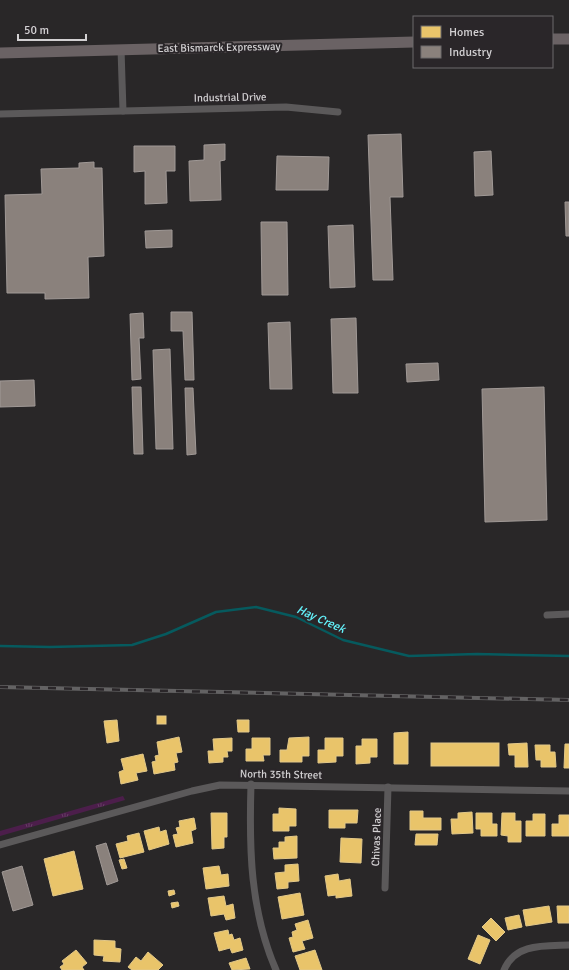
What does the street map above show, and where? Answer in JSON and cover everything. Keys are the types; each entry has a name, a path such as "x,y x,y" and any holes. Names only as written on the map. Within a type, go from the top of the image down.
{"main road":[{"path":"553,39 569,39"},
{"name":"East Bismarck Expressway","path":"0,53 413,42"}],"street":[{"path":"121,49 122,111"},
{"name":"Industrial Drive","path":"0,114 286,107 338,112"},
{"path":"547,615 569,614"},
{"name":"North 35th Street","path":"0,845 203,788 228,784 569,791"},
{"path":"251,784 250,856 252,877 263,935 276,970"},
{"name":"Chivas Place","path":"385,888 388,787"},
{"path":"504,970 510,959 518,952 528,948 569,945"}],"green space":[{"path":"123,796 125,800 0,836 0,831"}],"building: Homes":[{"path":"157,716 166,716 166,724 157,724"},
{"path":"117,720 119,741 107,743 104,721"},
{"path":"237,720 249,720 249,732 238,732"},
{"path":"408,732 408,764 394,764 394,733"},
{"path":"179,737 182,752 176,753 178,762 174,763 175,770 154,774 152,762 156,761 155,756 159,755 157,742"},
{"path":"309,737 309,756 302,756 302,762 280,762 280,750 287,750 289,738"},
{"path":"232,738 232,751 227,751 228,757 223,757 223,762 209,763 208,751 214,751 213,739"},
{"path":"252,738 270,738 270,755 263,755 264,761 246,761 246,749 252,749"},
{"path":"325,738 343,738 343,756 336,756 336,762 318,763 318,750 325,750"},
{"path":"362,739 377,739 377,757 370,757 370,763 356,764 356,746 362,746"},
{"path":"431,743 499,743 499,766 431,766"},
{"path":"527,743 528,767 515,767 515,755 509,755 508,744"},
{"path":"565,744 569,744 569,768 564,768"},
{"path":"535,745 550,745 550,752 555,752 556,767 541,767 541,760 536,760"},
{"path":"143,754 147,771 136,773 138,780 121,784 119,772 124,770 121,759"},
{"path":"279,808 296,809 296,826 289,826 289,831 273,831 273,814 279,814"},
{"path":"329,810 358,810 357,823 345,823 345,828 329,828"},
{"path":"410,811 423,811 423,818 441,818 441,830 410,830"},
{"path":"472,812 473,833 452,834 451,819 458,819 458,813"},
{"path":"211,813 227,813 227,837 224,837 224,848 212,849"},
{"path":"476,813 492,813 492,824 497,824 497,836 481,836 481,829 476,829"},
{"path":"502,813 515,813 515,821 521,821 521,842 508,842 508,836 501,835"},
{"path":"533,814 545,814 545,836 526,836 526,821 533,821"},
{"path":"559,815 569,815 569,836 552,836 552,824 559,824"},
{"path":"194,818 196,829 191,831 193,843 176,847 173,835 178,834 176,828 180,827 179,821"},
{"path":"159,827 160,832 166,830 169,844 149,850 144,831"},
{"path":"139,833 144,852 120,858 116,844 128,841 127,836"},
{"path":"416,834 438,834 437,845 415,845"},
{"path":"297,836 297,858 274,859 273,848 279,848 279,842 285,842 285,837"},
{"path":"341,838 362,839 361,863 340,862"},
{"path":"74,851 83,889 53,896 44,859"},
{"path":"124,859 127,868 122,869 119,860"},
{"path":"298,864 299,881 288,882 288,888 277,889 275,873 285,872 285,865"},
{"path":"219,866 221,875 228,874 229,886 206,889 203,868"},
{"path":"338,874 339,881 350,879 352,896 336,898 336,895 328,896 325,876"},
{"path":"174,890 175,894 169,896 168,891"},
{"path":"300,893 304,915 282,919 278,897"},
{"path":"224,896 226,906 233,904 235,918 226,920 224,914 211,916 208,898"},
{"path":"178,902 179,906 172,908 171,903"},
{"path":"549,906 552,922 526,926 523,910"},
{"path":"557,906 569,906 569,923 558,923"},
{"path":"519,915 522,927 508,930 505,918"},
{"path":"491,918 505,932 496,941 482,927"},
{"path":"308,920 313,938 302,941 305,949 293,952 289,938 293,937 292,932 297,930 295,924"},
{"path":"228,930 229,935 232,934 234,940 240,938 243,950 232,953 230,948 219,951 214,933"},
{"path":"478,935 490,940 480,964 468,959"},
{"path":"94,940 115,941 115,948 121,949 120,962 103,961 104,956 94,955"},
{"path":"76,950 87,963 82,967 84,970 62,970 60,967 64,964 62,961"},
{"path":"315,950 322,970 300,970 295,956"},
{"path":"148,952 163,965 158,970 132,970 128,967 136,957 141,961"},
{"path":"246,958 250,969 232,970 229,963"}],"building: Industry":[{"path":"401,134 403,197 390,197 393,280 373,280 368,135"},
{"path":"225,144 225,160 220,161 221,200 190,201 189,161 204,160 204,145"},
{"path":"134,146 175,146 175,171 166,171 167,203 145,204 145,171 134,172"},
{"path":"491,151 493,195 475,196 474,152"},
{"path":"277,156 329,157 328,190 276,190"},
{"path":"94,162 94,168 102,168 104,256 88,257 89,298 45,299 45,293 7,293 5,195 42,194 41,169 79,168 79,163"},
{"path":"565,202 569,202 569,236 566,236"},
{"path":"261,222 287,222 288,295 262,295"},
{"path":"353,225 355,287 330,288 328,226"},
{"path":"172,230 172,247 146,248 145,231"},
{"path":"171,312 192,312 194,380 185,380 183,331 171,331"},
{"path":"143,313 144,338 139,338 141,379 132,380 130,314"},
{"path":"356,318 358,393 333,393 331,319"},
{"path":"290,322 292,389 270,389 268,323"},
{"path":"170,349 173,449 156,449 153,350"},
{"path":"438,363 439,380 407,382 406,364"},
{"path":"34,380 35,406 0,407 0,381"},
{"path":"132,387 141,387 143,454 134,454"},
{"path":"544,387 547,520 485,522 482,389"},
{"path":"185,388 193,388 196,454 187,455"},
{"path":"106,843 118,881 107,885 96,846"},
{"path":"22,866 33,905 13,911 2,872"}],"waterway":[{"name":"Hay Creek","path":"0,646 50,647 132,645 166,634 216,612 256,607 296,617 343,640 409,656 477,654 569,656"}],"railway":[{"path":"0,687 569,700"}]}
